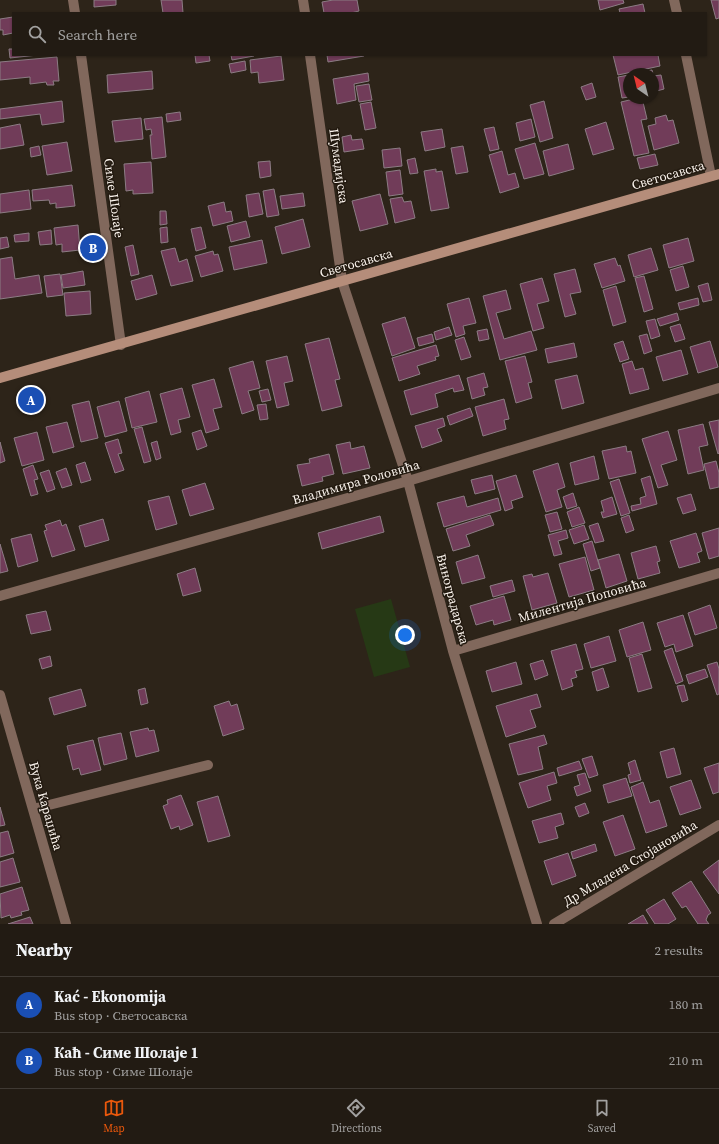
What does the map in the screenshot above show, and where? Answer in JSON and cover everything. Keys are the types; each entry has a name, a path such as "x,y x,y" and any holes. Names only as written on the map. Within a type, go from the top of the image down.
{"main road":[{"name":"Светосавска","path":"0,378 121,345 715,175"}],"street":[{"path":"73,0 75,12"},
{"path":"303,0 305,12"},
{"path":"674,0 677,12"},
{"name":"Симе Шолаје","path":"81,56 121,345"},
{"name":"Шумадијска","path":"310,56 342,281"},
{"path":"686,56 715,175"},
{"name":"Виноградарска","path":"342,281 408,481 453,651 537,924"},
{"name":"Владимира Роловића","path":"0,596 408,481 719,388"},
{"name":"Милентија Поповића","path":"453,651 719,573"},
{"name":"Вука Караџића","path":"0,695 66,924"},
{"path":"33,809 208,765"},
{"name":"Др Младена Стојановића","path":"554,924 719,825"}],"green space":[{"path":"391,599 410,667 374,677 355,609"}],"building":[{"path":"94,0 116,0 116,5 94,7"},
{"path":"161,0 182,0 183,12 163,12"},
{"path":"333,0 357,0 359,11 324,12 322,2"},
{"path":"598,0 623,0 624,3 600,10"},
{"path":"711,0 719,0 719,18 716,19"},
{"path":"643,4 645,12 620,12 619,9"},
{"path":"12,17 12,33 3,35 3,30 0,30 0,19"},
{"path":"9,49 12,49 12,56 29,56 10,58"},
{"path":"195,56 209,56 210,61 196,63"},
{"path":"231,56 254,56 232,60"},
{"path":"281,56 284,80 259,83 258,72 251,73 250,60"},
{"path":"327,56 364,56 328,62"},
{"path":"613,56 658,56 660,66 651,68 623,68 623,74 618,75"},
{"path":"57,57 59,81 53,81 54,85 47,85 46,82 30,84 30,77 0,80 0,62"},
{"path":"245,61 246,70 231,73 229,64"},
{"path":"152,71 153,89 108,93 107,75"},
{"path":"368,73 369,81 354,84 356,100 337,104 333,79"},
{"path":"659,75 661,75 664,89 659,90"},
{"path":"623,76 623,98 622,98 618,77"},
{"path":"592,83 596,97 586,100 581,87"},
{"path":"369,84 372,100 359,102 356,86"},
{"path":"62,101 64,122 42,125 40,114 0,119 0,109"},
{"path":"544,101 553,138 540,142 530,105"},
{"path":"371,102 376,128 365,130 360,104"},
{"path":"621,102 623,102 623,104 643,104 647,119 641,120 649,153 634,156"},
{"path":"180,112 181,120 167,122 166,114"},
{"path":"666,115 668,121 673,120 679,143 654,150 648,126 656,124 655,118"},
{"path":"162,117 166,157 152,159 151,129 146,130 144,119"},
{"path":"141,118 143,139 115,142 112,121"},
{"path":"531,119 535,137 520,141 516,123"},
{"path":"606,122 614,149 593,155 585,129"},
{"path":"20,124 24,145 0,149 0,128"},
{"path":"494,127 499,149 490,151 484,129"},
{"path":"442,129 445,147 425,151 421,132"},
{"path":"351,135 352,140 362,139 364,149 344,152 342,137"},
{"path":"67,142 72,171 47,175 42,146"},
{"path":"535,143 544,174 524,179 515,149"},
{"path":"568,144 574,169 549,176 543,151"},
{"path":"39,146 41,155 31,157 30,148"},
{"path":"463,146 468,172 456,174 451,148"},
{"path":"400,148 402,166 384,168 382,150"},
{"path":"502,151 508,175 515,173 519,187 500,193 489,155"},
{"path":"655,154 658,165 640,169 637,158"},
{"path":"415,158 418,173 410,174 407,160"},
{"path":"270,161 271,176 260,178 258,162"},
{"path":"151,162 153,193 133,194 133,190 126,191 124,164"},
{"path":"436,169 436,172 442,171 449,208 431,211 424,171"},
{"path":"400,170 403,194 389,196 386,172"},
{"path":"72,185 75,206 56,208 56,203 50,204 49,200 33,201 32,190"},
{"path":"274,189 279,215 267,217 263,191"},
{"path":"29,190 31,209 0,213 0,194"},
{"path":"259,193 263,214 249,217 246,195"},
{"path":"303,193 305,206 282,209 280,196"},
{"path":"380,194 388,224 360,231 352,201"},
{"path":"402,197 404,202 411,201 415,218 395,223 390,199"},
{"path":"224,202 226,212 231,211 233,221 213,226 208,206"},
{"path":"160,211 166,211 167,224 160,225"},
{"path":"303,219 310,247 282,254 275,227"},
{"path":"246,221 250,237 231,242 227,226"},
{"path":"78,225 80,250 62,252 62,244 56,245 54,228"},
{"path":"167,227 168,242 161,243 160,228"},
{"path":"201,227 206,248 196,251 191,229"},
{"path":"51,230 52,244 40,245 38,232"},
{"path":"29,233 29,241 15,242 14,235"},
{"path":"7,237 9,247 0,249 0,238"},
{"path":"688,238 694,261 669,268 663,245"},
{"path":"262,240 267,263 234,270 229,247"},
{"path":"133,245 139,274 131,276 125,247"},
{"path":"175,248 179,262 187,259 193,281 171,286 161,251"},
{"path":"651,248 658,270 634,277 628,255"},
{"path":"213,251 214,255 218,254 223,271 201,277 195,256"},
{"path":"12,257 15,279 39,275 42,293 0,299 0,259"},
{"path":"615,258 618,266 620,265 625,281 602,288 594,264"},
{"path":"683,266 689,287 676,291 670,270"},
{"path":"575,269 581,292 570,294 576,314 565,317 554,274"},
{"path":"83,271 85,285 63,288 61,275"},
{"path":"60,274 63,295 47,297 44,276"},
{"path":"152,275 157,294 136,300 131,281"},
{"path":"644,276 653,309 644,312 635,278"},
{"path":"542,278 549,301 537,304 544,328 533,331 520,284"},
{"path":"708,283 712,300 703,302 698,286"},
{"path":"616,286 626,322 613,326 603,290"},
{"path":"506,290 511,309 496,313 504,339 531,331 537,350 500,360 483,296"},
{"path":"90,291 91,314 66,316 64,293"},
{"path":"469,298 476,323 463,326 465,334 456,337 447,304"},
{"path":"698,298 699,305 680,310 678,303"},
{"path":"677,313 679,320 660,326 657,319"},
{"path":"405,317 415,348 392,356 382,324"},
{"path":"655,319 660,336 651,339 646,321"},
{"path":"680,324 685,339 675,342 670,327"},
{"path":"449,327 452,335 436,340 434,332"},
{"path":"487,329 489,339 479,341 477,331"},
{"path":"432,334 434,342 419,346 417,338"},
{"path":"647,334 652,351 644,354 639,336"},
{"path":"464,337 471,357 461,360 455,340"},
{"path":"329,338 340,379 335,380 342,406 322,411 305,344"},
{"path":"623,341 629,359 620,362 614,344"},
{"path":"710,341 718,367 698,373 690,347"},
{"path":"574,343 577,357 548,363 545,349"},
{"path":"436,345 439,356 435,357 436,360 417,366 420,374 399,381 392,358"},
{"path":"681,350 688,374 663,381 656,357"},
{"path":"287,356 293,381 284,383 289,405 277,408 266,361"},
{"path":"525,356 532,382 528,383 532,398 516,403 505,361"},
{"path":"253,361 260,388 248,391 254,410 242,414 229,368"},
{"path":"632,361 635,370 643,368 649,389 630,394 622,364"},
{"path":"484,373 488,387 483,388 485,395 472,399 467,378"},
{"path":"459,375 464,390 454,392 453,388 435,394 438,407 411,415 404,391"},
{"path":"577,375 584,403 562,409 555,380"},
{"path":"214,379 222,407 213,409 219,429 206,433 192,385"},
{"path":"182,388 190,417 178,420 181,432 171,435 160,394"},
{"path":"268,389 271,400 262,402 259,391"},
{"path":"149,391 157,422 132,428 125,398"},
{"path":"504,399 509,419 504,420 506,429 483,436 475,407"},
{"path":"89,401 98,438 81,442 72,405"},
{"path":"119,401 127,431 105,437 97,407"},
{"path":"266,404 268,419 260,420 257,405"},
{"path":"470,408 473,416 450,425 447,416"},
{"path":"443,418 445,426 437,429 442,441 422,448 415,426"},
{"path":"719,420 719,453 718,454 709,422"},
{"path":"67,422 74,447 53,453 46,427"},
{"path":"703,424 708,445 699,447 704,470 688,474 678,430"},
{"path":"142,427 151,461 144,463 134,429"},
{"path":"201,430 207,446 197,450 192,433"},
{"path":"668,431 677,460 661,465 668,485 658,488 642,439"},
{"path":"37,432 44,460 22,466 14,438"},
{"path":"118,439 122,453 118,454 124,470 115,473 105,443"},
{"path":"157,441 161,458 156,460 151,443"},
{"path":"0,442 5,461 0,463"},
{"path":"350,442 351,449 364,446 370,468 343,474 336,445"},
{"path":"626,446 627,452 631,451 636,473 609,479 602,451"},
{"path":"329,454 334,474 322,477 323,481 302,486 297,465 310,463 309,459"},
{"path":"594,456 599,479 575,485 570,463"},
{"path":"716,461 719,473 719,487 710,489 704,464"},
{"path":"85,462 91,480 81,483 76,465"},
{"path":"558,463 565,487 557,490 562,507 546,512 533,471"},
{"path":"33,465 38,479 34,480 38,494 31,496 23,469"},
{"path":"66,468 72,485 62,488 56,472"},
{"path":"49,470 55,489 47,492 40,473"},
{"path":"492,475 495,489 475,494 471,480"},
{"path":"516,475 523,497 511,501 513,508 505,511 496,481"},
{"path":"650,476 657,504 632,511 631,506 641,504 640,498 646,496 641,479"},
{"path":"619,479 630,513 621,516 610,482"},
{"path":"205,483 214,509 190,516 182,490"},
{"path":"573,493 577,506 567,509 563,497"},
{"path":"691,494 696,510 683,514 677,498"},
{"path":"169,496 177,524 156,530 148,501"},
{"path":"464,496 467,507 498,498 501,510 444,527 437,503"},
{"path":"612,497 617,514 603,518 601,512 604,512 601,501"},
{"path":"579,507 585,523 572,527 567,512"},
{"path":"557,512 562,529 550,532 545,515"},
{"path":"490,515 494,525 466,535 470,546 453,551 446,529"},
{"path":"629,515 634,530 626,533 621,518"},
{"path":"380,516 384,532 322,549 318,533"},
{"path":"103,519 109,540 85,547 79,526"},
{"path":"60,520 62,526 66,524 75,550 52,557 44,531 47,530 45,525"},
{"path":"598,523 604,541 595,543 589,526"},
{"path":"584,525 589,539 574,544 569,530"},
{"path":"719,528 719,556 709,559 702,533"},
{"path":"566,530 568,538 558,541 562,554 554,556 548,535"},
{"path":"696,533 702,551 697,553 700,562 679,568 670,541"},
{"path":"31,534 38,561 18,567 11,539"},
{"path":"592,541 600,568 591,571 583,544"},
{"path":"0,544 8,571 0,573"},
{"path":"656,546 660,561 657,562 660,573 638,579 631,553"},
{"path":"619,554 627,581 606,588 598,560"},
{"path":"478,555 485,578 462,584 456,562"},
{"path":"585,557 594,590 569,597 559,564"},
{"path":"195,568 201,591 183,596 177,574"},
{"path":"548,573 557,603 532,610 523,576 532,574 533,577"},
{"path":"512,580 515,591 493,597 490,586"},
{"path":"504,596 511,620 494,625 493,620 476,625 470,606"},
{"path":"710,605 717,628 695,635 688,613"},
{"path":"46,611 51,630 31,634 26,615"},
{"path":"683,615 693,646 676,652 674,644 665,647 657,623"},
{"path":"643,622 651,650 627,657 619,630"},
{"path":"609,636 616,661 591,668 584,644"},
{"path":"576,644 583,669 575,671 577,677 571,679 573,686 562,690 551,651"},
{"path":"672,648 683,681 676,684 664,651"},
{"path":"642,654 652,688 638,692 629,658"},
{"path":"50,656 52,666 42,669 39,659"},
{"path":"543,660 548,675 535,680 530,664"},
{"path":"516,662 522,684 492,692 486,671"},
{"path":"717,662 719,669 719,694 717,695 707,665"},
{"path":"603,668 609,687 597,691 592,672"},
{"path":"705,669 708,677 689,684 686,675"},
{"path":"684,685 688,700 682,702 677,686"},
{"path":"145,688 148,703 141,705 138,690"},
{"path":"81,689 86,706 54,715 49,698"},
{"path":"537,694 541,707 530,710 536,727 506,737 496,706"},
{"path":"229,701 231,706 237,704 244,729 223,736 214,706"},
{"path":"148,728 149,731 154,730 159,751 136,757 130,732"},
{"path":"121,733 127,759 104,765 98,738"},
{"path":"544,735 547,744 538,747 543,769 518,775 509,744"},
{"path":"93,740 101,770 81,775 79,768 73,770 67,746"},
{"path":"674,748 681,774 667,778 660,752"},
{"path":"592,756 598,775 589,778 582,759"},
{"path":"635,760 641,780 630,783 628,775 631,774 628,763"},
{"path":"579,761 582,769 559,776 557,768"},
{"path":"719,763 719,792 713,794 704,768"},
{"path":"554,772 557,783 547,786 551,800 528,808 519,783"},
{"path":"585,773 591,791 577,796 574,787 580,785 577,775"},
{"path":"626,778 632,796 608,803 603,785"},
{"path":"691,780 701,808 680,815 670,787"},
{"path":"643,782 650,803 659,800 667,826 646,833 631,787"},
{"path":"181,795 193,825 180,830 179,826 171,829 163,806 168,804 167,800"},
{"path":"218,796 230,836 208,842 197,802"},
{"path":"585,803 589,813 579,817 575,807"},
{"path":"0,807 5,825 0,826"},
{"path":"561,813 564,824 555,827 558,838 539,843 532,821"},
{"path":"623,815 635,849 615,856 603,822"},
{"path":"8,831 14,853 0,857 0,833"},
{"path":"595,844 597,851 573,859 571,852"},
{"path":"568,853 576,876 552,885 544,861"},
{"path":"13,858 20,882 0,887 0,862"},
{"path":"719,860 719,894 703,872"},
{"path":"691,881 711,913 708,915 706,920 709,924 698,924 686,906 682,908 672,893"},
{"path":"22,887 29,910 21,912 22,915 11,918 10,915 1,918 0,894"},
{"path":"664,899 676,919 668,924 655,924 646,910"},
{"path":"643,915 648,924 628,924"},
{"path":"30,917 33,924 8,924"}],"place":[{"name":"Каћ - Симе Шолаје 1","path":"93,248"},
{"name":"Kać - Ekonomija","path":"31,400"}]}
